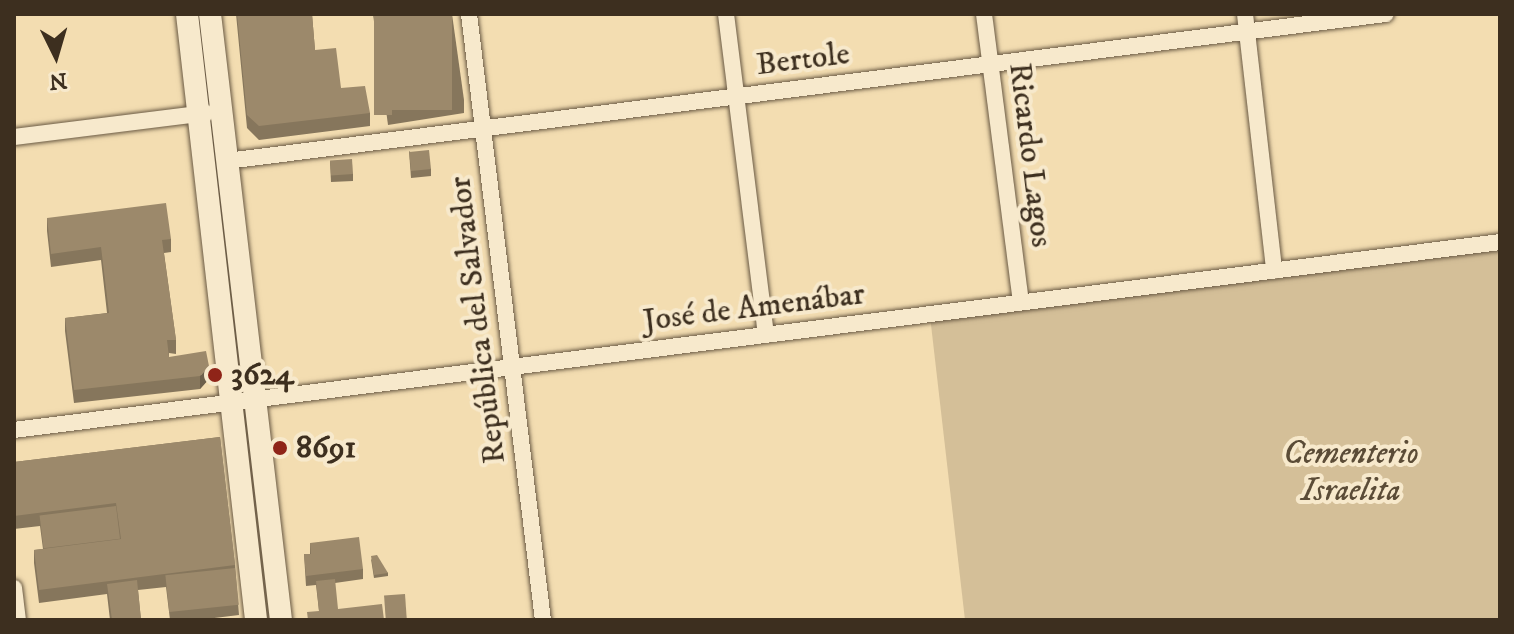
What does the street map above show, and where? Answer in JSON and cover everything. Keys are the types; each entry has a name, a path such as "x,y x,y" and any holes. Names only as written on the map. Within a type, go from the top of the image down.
{"main road":[{"path":"187,14 256,620"},
{"path":"210,14 281,620"}],"street":[{"name":"República del Salvador","path":"469,14 543,620"},
{"path":"726,14 766,335"},
{"name":"Ricardo Lagos","path":"984,14 1021,302"},
{"path":"1245,14 1274,270"},
{"name":"Bertole","path":"227,161 1386,14"},
{"path":"14,137 222,112"},
{"name":"José de Amenábar","path":"14,430 1500,242"},
{"path":"14,588 18,620"}],"green space":[{"name":"Cementerio Israelita","path":"1500,246 1500,620 965,620 930,316"}],"building":[{"path":"237,14 312,14 315,50 336,48 341,88 365,86 370,113 259,126 247,115"},
{"path":"374,14 392,14 392,115 374,115"},
{"path":"392,14 452,14 452,110 392,110"},
{"path":"429,150 431,169 411,171 409,152"},
{"path":"352,159 353,174 331,175 330,161"},
{"path":"166,203 171,239 162,240 176,340 167,340 169,357 206,351 209,366 200,376 74,390 65,318 109,313 101,247 51,254 47,218"},
{"path":"220,437 235,565 39,590 34,550 121,539 116,503 14,516 14,462"},
{"path":"116,506 120,539 44,548 40,515"},
{"path":"359,537 363,569 306,576 304,554 311,554 310,543"},
{"path":"377,555 388,573 374,575 371,556"},
{"path":"235,568 239,605 169,612 165,575"},
{"path":"335,579 338,609 382,604 384,620 308,620 307,612 319,611 316,581"},
{"path":"137,580 141,620 112,620 107,584"},
{"path":"405,594 407,620 386,620 384,595"}],"place":[{"name":"3624","path":"215,375"},
{"name":"8691","path":"280,448"}]}
